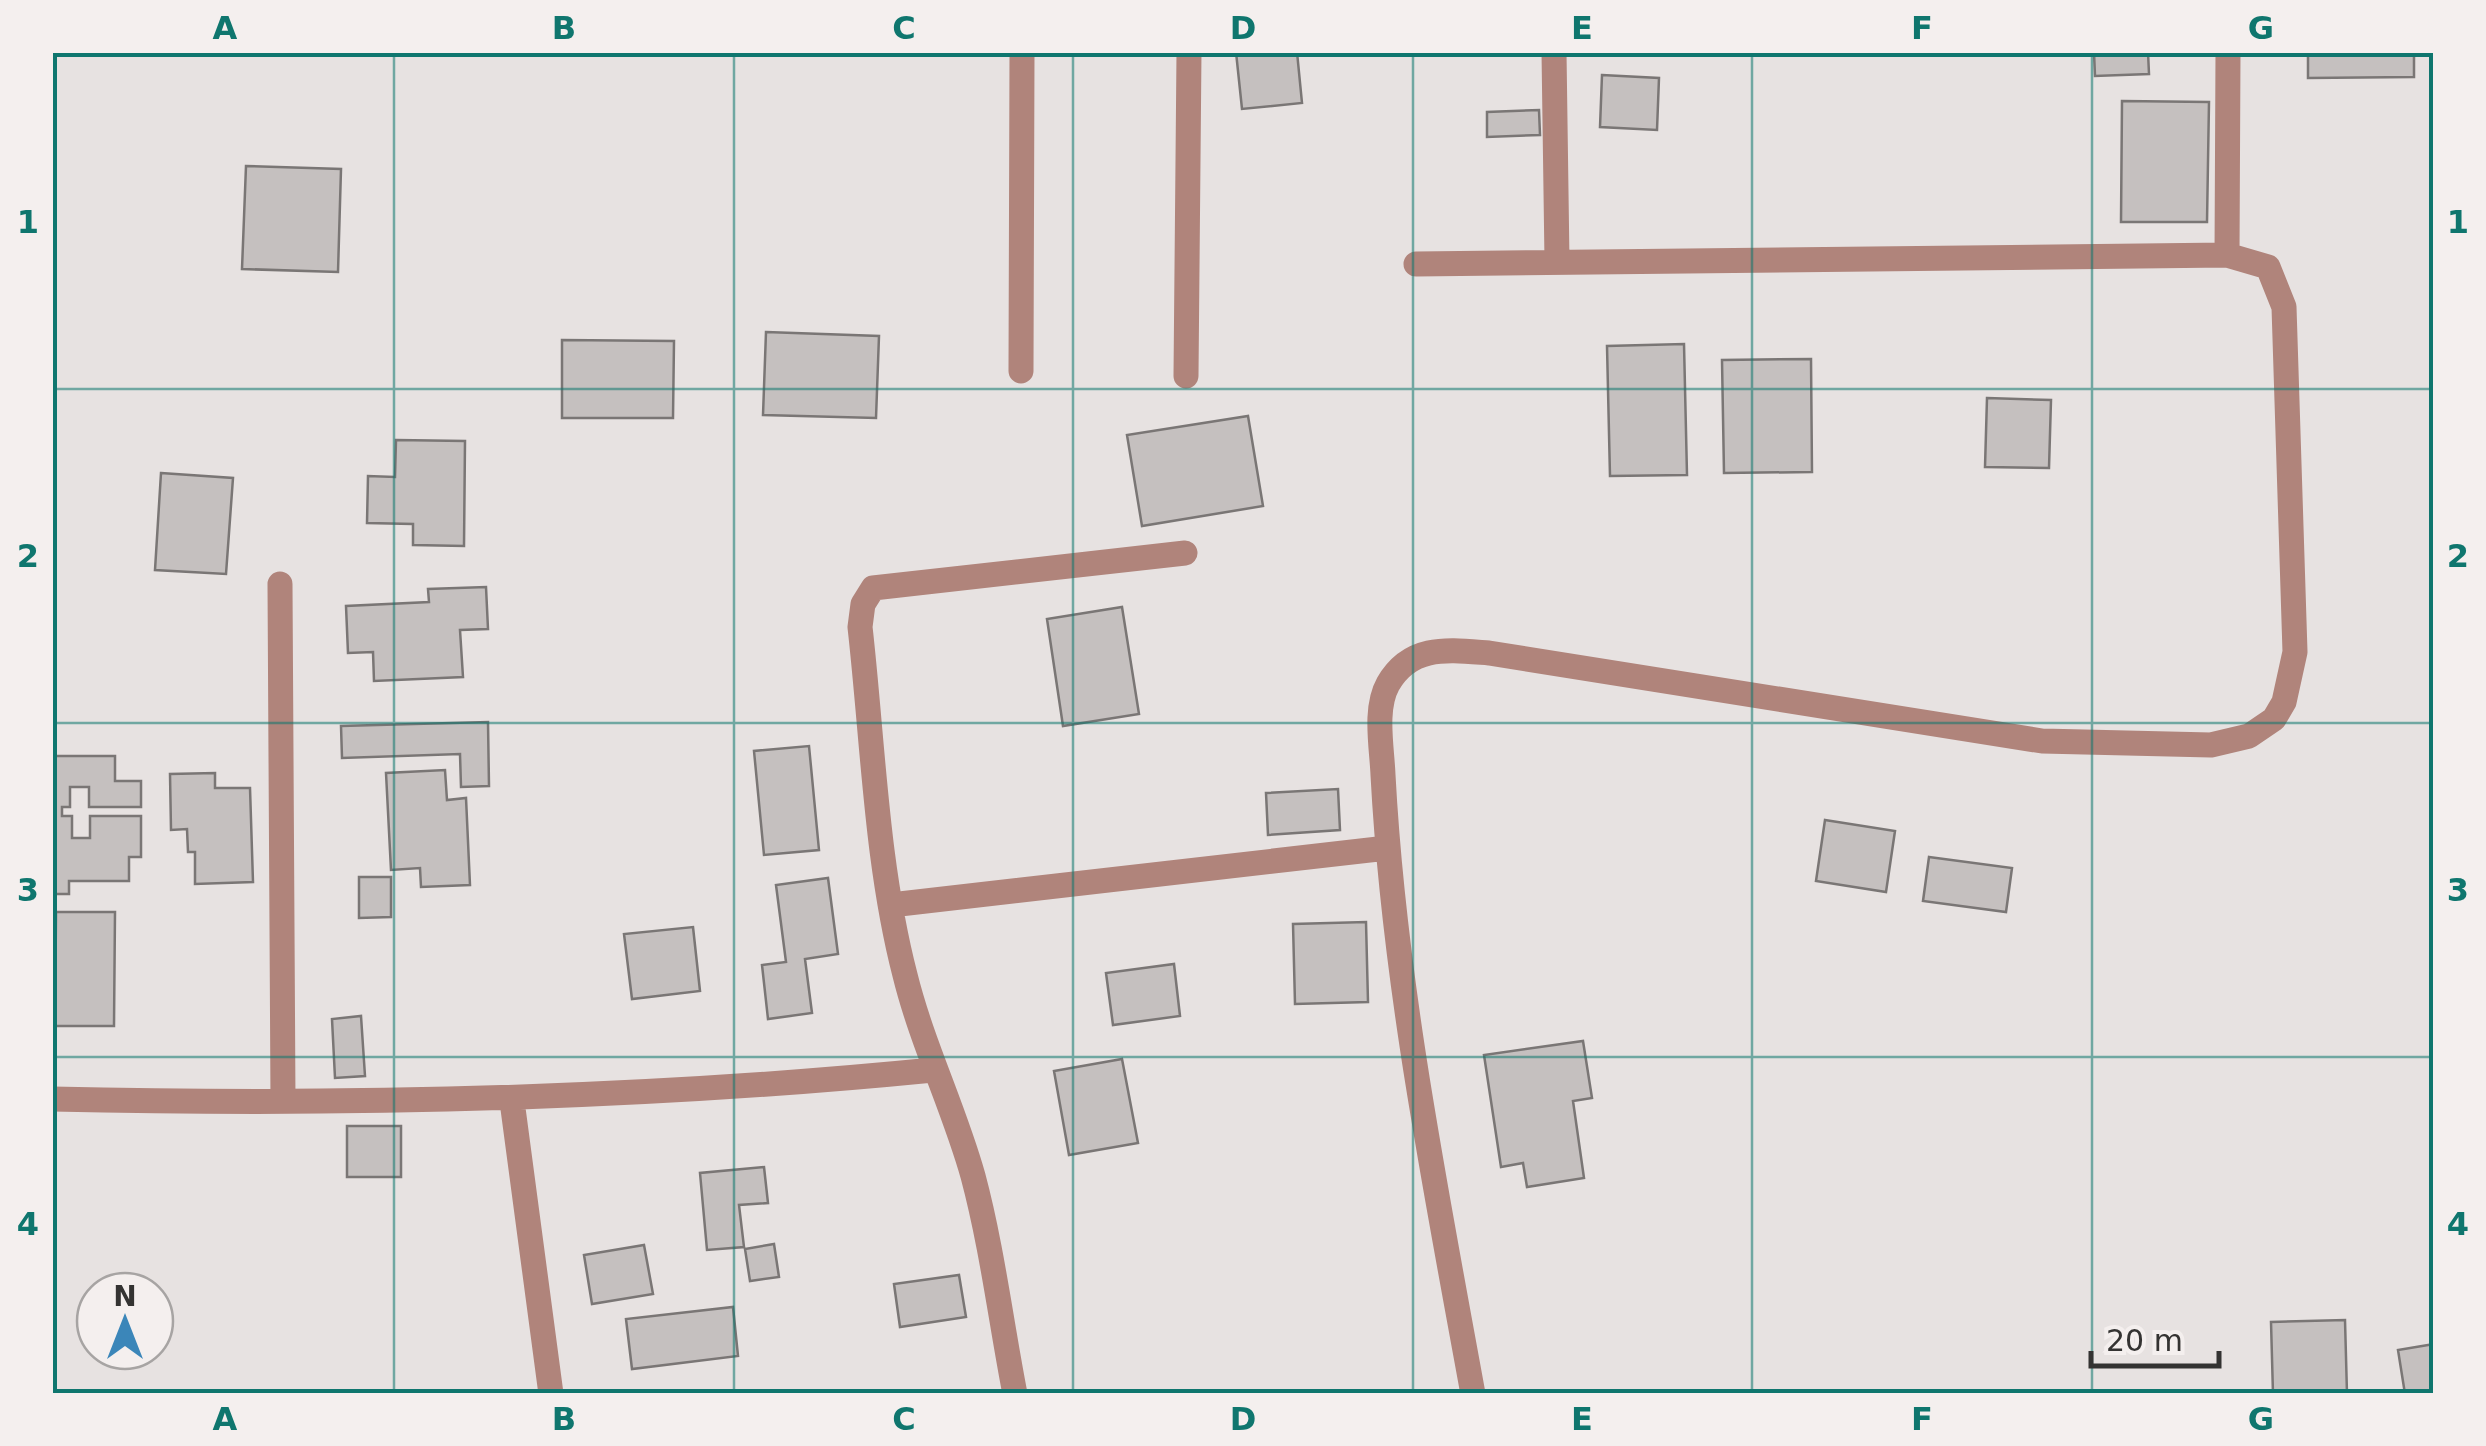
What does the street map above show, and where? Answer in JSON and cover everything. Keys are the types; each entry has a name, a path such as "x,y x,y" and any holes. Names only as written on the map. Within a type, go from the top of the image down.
{"street":[{"path":"1021,370 1022,52"},
{"path":"1186,376 1189,52"},
{"path":"1554,52 1557,261"},
{"path":"2226,255 2228,52"},
{"path":"1416,264 2226,255 2268,266 2284,307 2295,652 2284,702 2274,719 2249,736 2211,745 2042,740 1489,653 1433,649 1404,664 1386,687 1380,722 1387,848 1435,1182 1473,1394"},
{"path":"1014,1394 974,1181 956,1120 933,1070 904,974 890,905 860,627 864,604 873,588 1185,553"},
{"path":"280,584 283,1101"},
{"path":"890,905 1387,848"},
{"path":"52,1099 512,1100 796,1084 933,1070"},
{"path":"512,1100 551,1394"}],"building":[{"path":"1236,52 1297,52 1302,103 1242,109"},
{"path":"2094,52 2148,52 2149,74 2095,76"},
{"path":"2308,52 2414,52 2414,77 2308,78"},
{"path":"1602,75 1659,78 1657,130 1600,127"},
{"path":"2122,101 2209,102 2207,222 2121,222"},
{"path":"1539,110 1540,135 1487,137 1487,112"},
{"path":"246,166 341,169 338,272 242,269"},
{"path":"766,332 879,336 876,418 763,415"},
{"path":"562,340 674,341 673,418 562,418"},
{"path":"1684,344 1687,475 1610,476 1607,346"},
{"path":"1811,359 1812,472 1724,473 1722,360"},
{"path":"1987,398 2051,400 2049,468 1985,467"},
{"path":"1248,416 1263,506 1142,526 1127,435"},
{"path":"396,440 465,441 464,546 413,545 413,524 367,523 368,476 395,477"},
{"path":"161,473 233,478 226,574 155,570"},
{"path":"486,587 488,629 460,630 463,677 374,681 373,652 348,653 346,606 429,602 428,589"},
{"path":"1122,607 1139,714 1063,726 1047,619"},
{"path":"488,722 489,786 461,787 460,754 342,758 341,726"},
{"path":"809,746 819,850 764,855 754,751"},
{"path":"52,756 115,756 115,781 141,781 141,807 89,807 89,787 70,787 70,807 62,807 62,816 72,816 72,838 90,838 90,816 141,816 141,857 129,857 129,881 69,881 69,894 52,894"},
{"path":"445,770 447,800 466,798 470,885 421,887 420,868 391,870 386,773"},
{"path":"215,773 215,788 250,788 253,882 195,884 195,852 188,852 187,829 171,830 170,774"},
{"path":"1338,789 1340,830 1268,835 1266,793"},
{"path":"1825,820 1895,831 1886,892 1816,881"},
{"path":"1929,857 2012,868 2006,912 1923,901"},
{"path":"359,877 391,877 391,917 359,918"},
{"path":"828,878 838,954 805,959 812,1013 768,1019 762,965 786,962 776,885"},
{"path":"56,912 115,912 114,1026 55,1026"},
{"path":"1366,922 1368,1002 1295,1004 1293,924"},
{"path":"693,927 700,991 632,999 624,934"},
{"path":"1174,964 1180,1016 1113,1025 1106,973"},
{"path":"361,1016 365,1076 335,1078 332,1019"},
{"path":"1583,1041 1592,1098 1573,1101 1584,1178 1527,1187 1523,1163 1501,1167 1484,1055"},
{"path":"1122,1059 1138,1143 1069,1155 1054,1071"},
{"path":"347,1126 401,1126 401,1177 347,1177"},
{"path":"764,1167 768,1203 739,1205 744,1247 707,1250 700,1173"},
{"path":"774,1244 779,1277 750,1281 745,1249"},
{"path":"644,1245 653,1294 592,1304 584,1255"},
{"path":"959,1275 966,1317 900,1327 894,1284"},
{"path":"733,1307 738,1356 632,1369 626,1319"},
{"path":"2345,1320 2347,1394 2273,1394 2271,1322"},
{"path":"2434,1344 2434,1394 2405,1394 2398,1350"}]}
